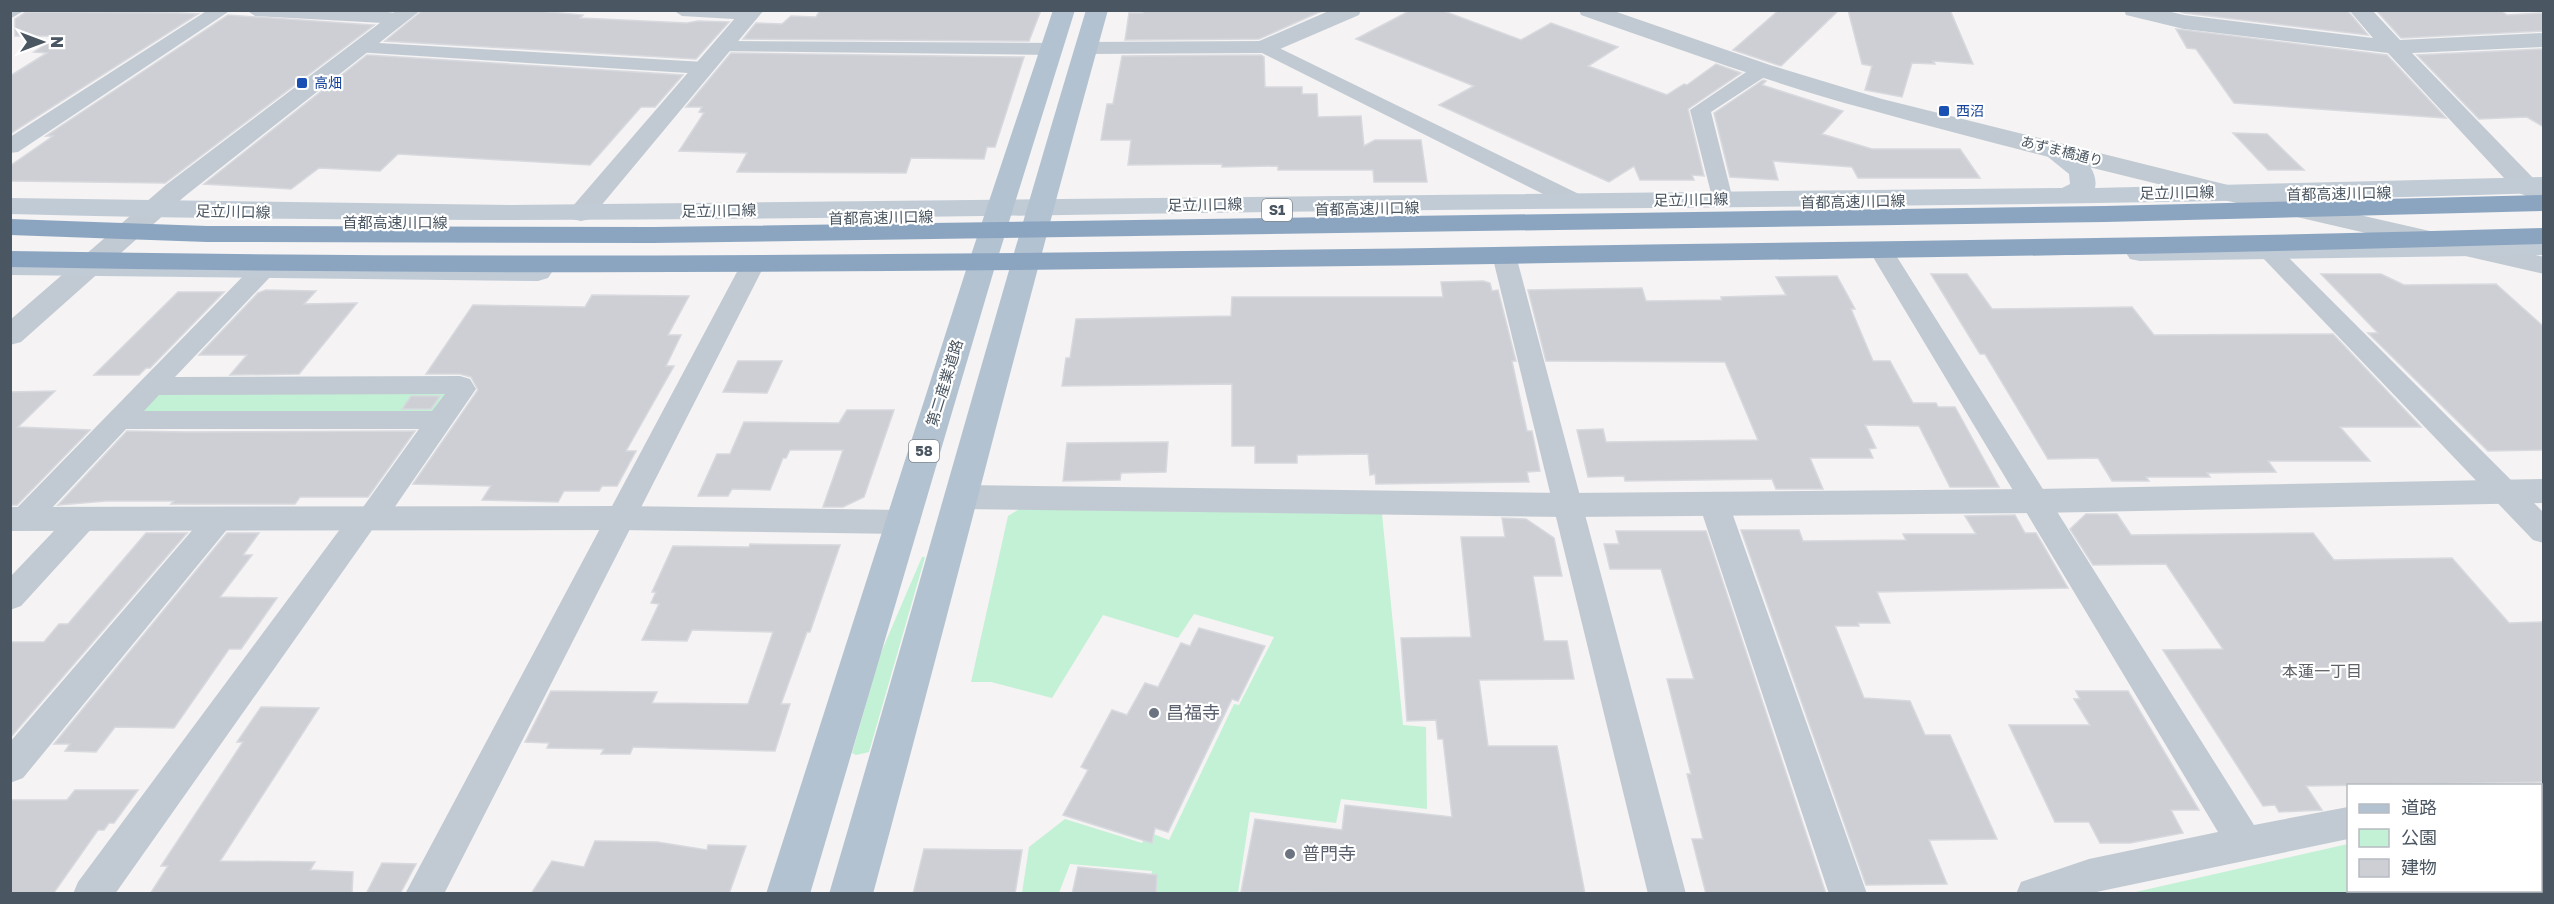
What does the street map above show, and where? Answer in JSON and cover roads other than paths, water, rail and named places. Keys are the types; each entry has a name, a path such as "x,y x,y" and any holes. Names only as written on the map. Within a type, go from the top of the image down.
{"highway":[{"name":"首都高速川口線","path":"10,215 250,222 470,223 1086,216 1356,208 2540,192"},
{"path":"1657,230 2105,214 2540,192"},
{"path":"10,241 328,247 650,240 1031,238 2544,219"},
{"path":"10,227 219,234 650,240"},
{"path":"10,259 420,266 642,266 1901,249 2544,236"}],"main road":[{"name":"第二産業道路","path":"788,894 990,238 1065,10"},
{"path":"850,894 963,497 1031,238 1097,10"},
{"path":"2050,148 2082,174 2085,181 2082,188 2070,195"},
{"name":"足立川口線","path":"1031,238 1578,202 2228,192 2540,192"},
{"name":"足立川口線","path":"10,206 152,211 581,213 990,238 1031,238 1506,263 2544,247"},
{"name":"足立川口線","path":"10,267 262,271 750,270 990,238"}],"street":[{"path":"10,14 16,10"},
{"path":"10,147 222,10"},
{"path":"255,10 406,14"},
{"path":"682,10 752,12"},
{"path":"1087,48 1265,47 1351,10"},
{"name":"あずま橋通り","path":"1589,10 1762,70 1874,104 2228,192 2544,266"},
{"path":"2134,10 2168,20 2391,47 2544,40"},
{"path":"2359,10 2391,47 2540,192"},
{"path":"581,213 752,12"},
{"path":"10,336 152,211 406,14"},
{"path":"722,47 1051,49"},
{"path":"1265,47 1578,202"},
{"path":"362,48 704,68"},
{"path":"1722,200 1700,110 1762,70"},
{"path":"2270,252 2544,532"},
{"path":"1885,257 2245,843"},
{"path":"1506,263 1667,894"},
{"path":"424,894 750,270"},
{"path":"17,519 118,420 262,271"},
{"path":"92,894 462,389 460,385 151,386"},
{"path":"118,420 440,420"},
{"path":"963,497 1568,505 2037,501 2544,491"},
{"path":"1714,504 1848,894"},
{"path":"17,519 619,518 903,522"},
{"path":"10,598 83,519"},
{"path":"10,768 218,520"},
{"path":"2035,894 2089,876 2347,823"}],"place":[{"name":"高畑","path":"302,83"},
{"name":"西沼","path":"1944,111"},
{"name":"昌福寺","path":"1154,713"},
{"name":"普門寺","path":"1290,854"}],"district":[{"name":"本蓮一丁目","path":"2322,671"}]}
